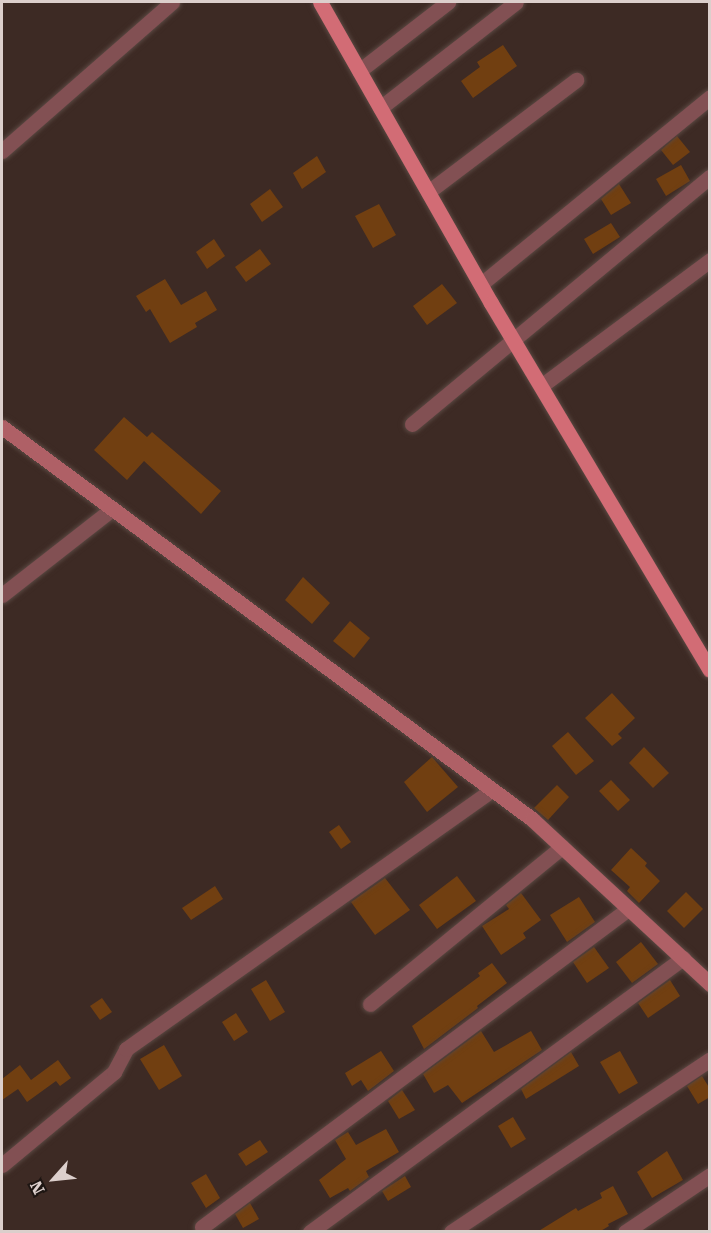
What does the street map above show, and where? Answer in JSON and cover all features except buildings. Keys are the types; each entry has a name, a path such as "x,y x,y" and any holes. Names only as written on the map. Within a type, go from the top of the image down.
{"main road":[{"path":"320,2 514,341 710,670"}],"street":[{"path":"2,151 172,2"},
{"path":"359,71 448,2"},
{"path":"380,108 516,2"},
{"path":"428,192 576,80"},
{"path":"481,284 710,97"},
{"path":"412,424 710,177"},
{"path":"541,386 710,260"},
{"path":"2,427 532,819 710,984"},
{"path":"2,595 112,509"},
{"path":"2,1165 114,1072 126,1049 492,790"},
{"path":"370,1004 562,847"},
{"path":"202,1227 628,909"},
{"path":"310,1232 682,958"},
{"path":"451,1232 710,1059"},
{"path":"625,1232 710,1175"}]}
